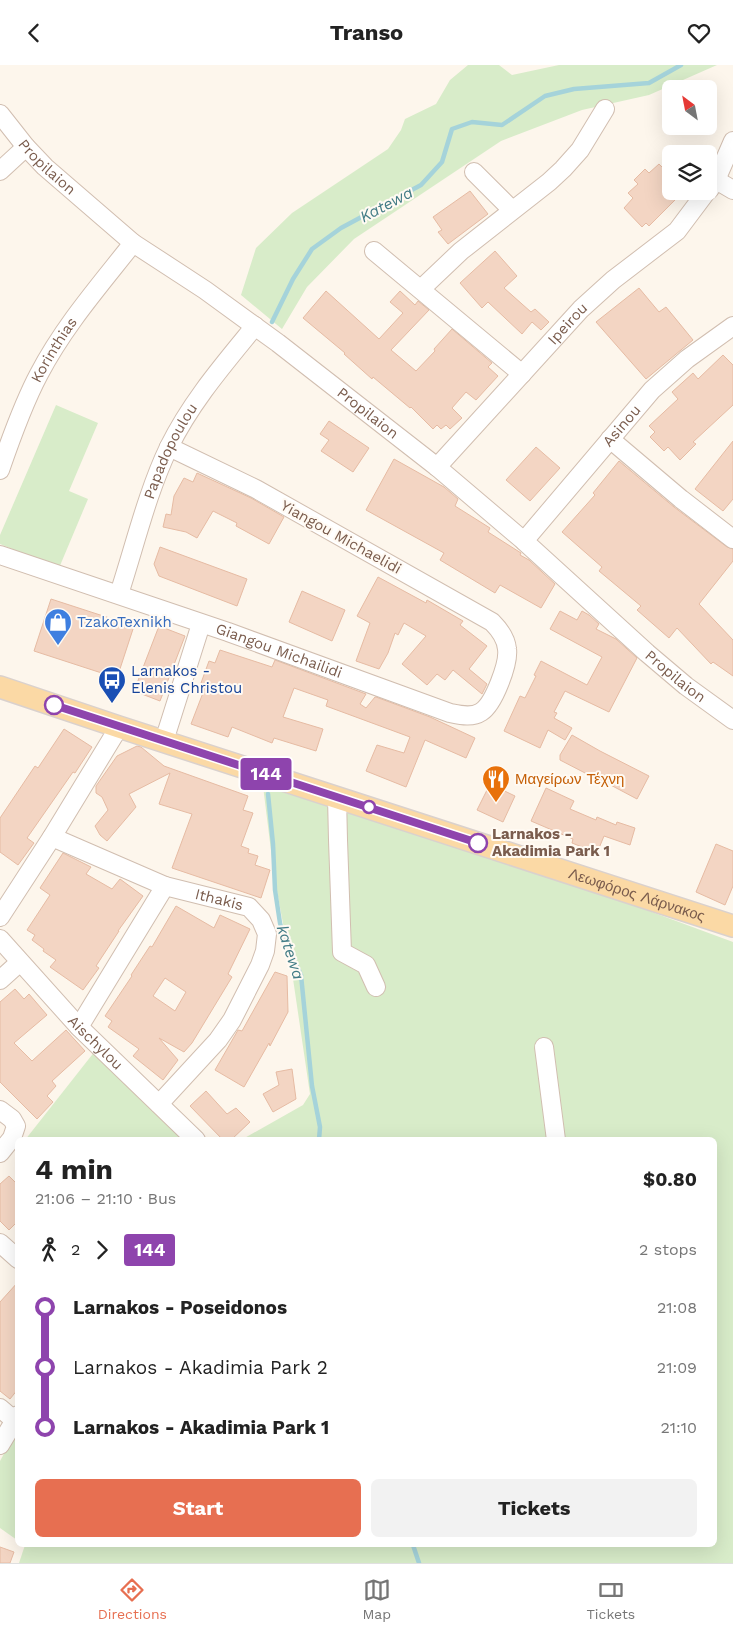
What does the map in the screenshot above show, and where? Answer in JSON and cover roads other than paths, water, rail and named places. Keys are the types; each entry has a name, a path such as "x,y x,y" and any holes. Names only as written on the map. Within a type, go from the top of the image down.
{"main road":[{"name":"Λεωφόρος Λάρνακος","path":"0,687 733,927"}],"street":[{"path":"421,289 460,251 563,169 580,150 605,109"},
{"name":"Propilaion","path":"0,114 26,147 72,191 133,243 205,290 255,326 437,467 524,541 647,653 686,686 733,720"},
{"name":"Ipeirou","path":"717,174 733,141"},
{"path":"0,171 26,147"},
{"path":"474,173 512,210"},
{"path":"717,188 733,190"},
{"name":"Ipeirou","path":"437,467 595,296 677,231 701,200"},
{"name":"Korinthias","path":"0,470 38,375 73,320 133,243"},
{"path":"374,251 522,374"},
{"name":"Papadopoulou","path":"119,594 154,484 169,447 206,387 255,326"},
{"name":"Asinou","path":"524,541 652,390 687,359 725,339 733,326"},
{"path":"610,439 681,499 733,539"},
{"name":"Yiangou Michaelidi","path":"169,447 256,489 483,615 492,622 504,639"},
{"name":"Giangou Michailidi","path":"0,555 228,632 450,713 475,715 482,712 492,700 506,665 507,647 504,639"},
{"path":"164,741 201,624"},
{"path":"0,917 52,837 119,727"},
{"path":"337,797 342,952 366,965 376,987"},
{"name":"Ithakis","path":"52,837 165,886 249,907 261,920 268,939 260,965 232,1020 218,1040 159,1104"},
{"path":"79,1027 165,886"},
{"name":"Aischylou","path":"0,939 79,1027 193,1137"},
{"path":"0,980 20,962"},
{"path":"544,1047 556,1137"},
{"path":"0,1110 12,1119 16,1126 12,1137 0,1153"},
{"path":"0,1243 15,1256"},
{"path":"0,1408 15,1416"},
{"path":"0,1445 15,1419"}],"waterway":[{"name":"Katewa","path":"272,322 293,279 312,249 341,228 421,185 442,162 452,129 472,122 502,125 545,96 574,89 649,83 681,65"},
{"name":"katewa","path":"268,794 275,890 285,941 301,975 312,1086 320,1127 319,1137"},
{"name":"katewa","path":"414,1547 419,1563"}],"place":[{"name":"TzakoTexnikh","path":"58,646"},
{"name":"Larnakos - Elenis Christou","path":"112,704"},
{"name":"Μαγείρων Τέχνη","path":"496,803"},
{"name":"Larnakos - Akadimia Park 1","path":"478,843"}]}
